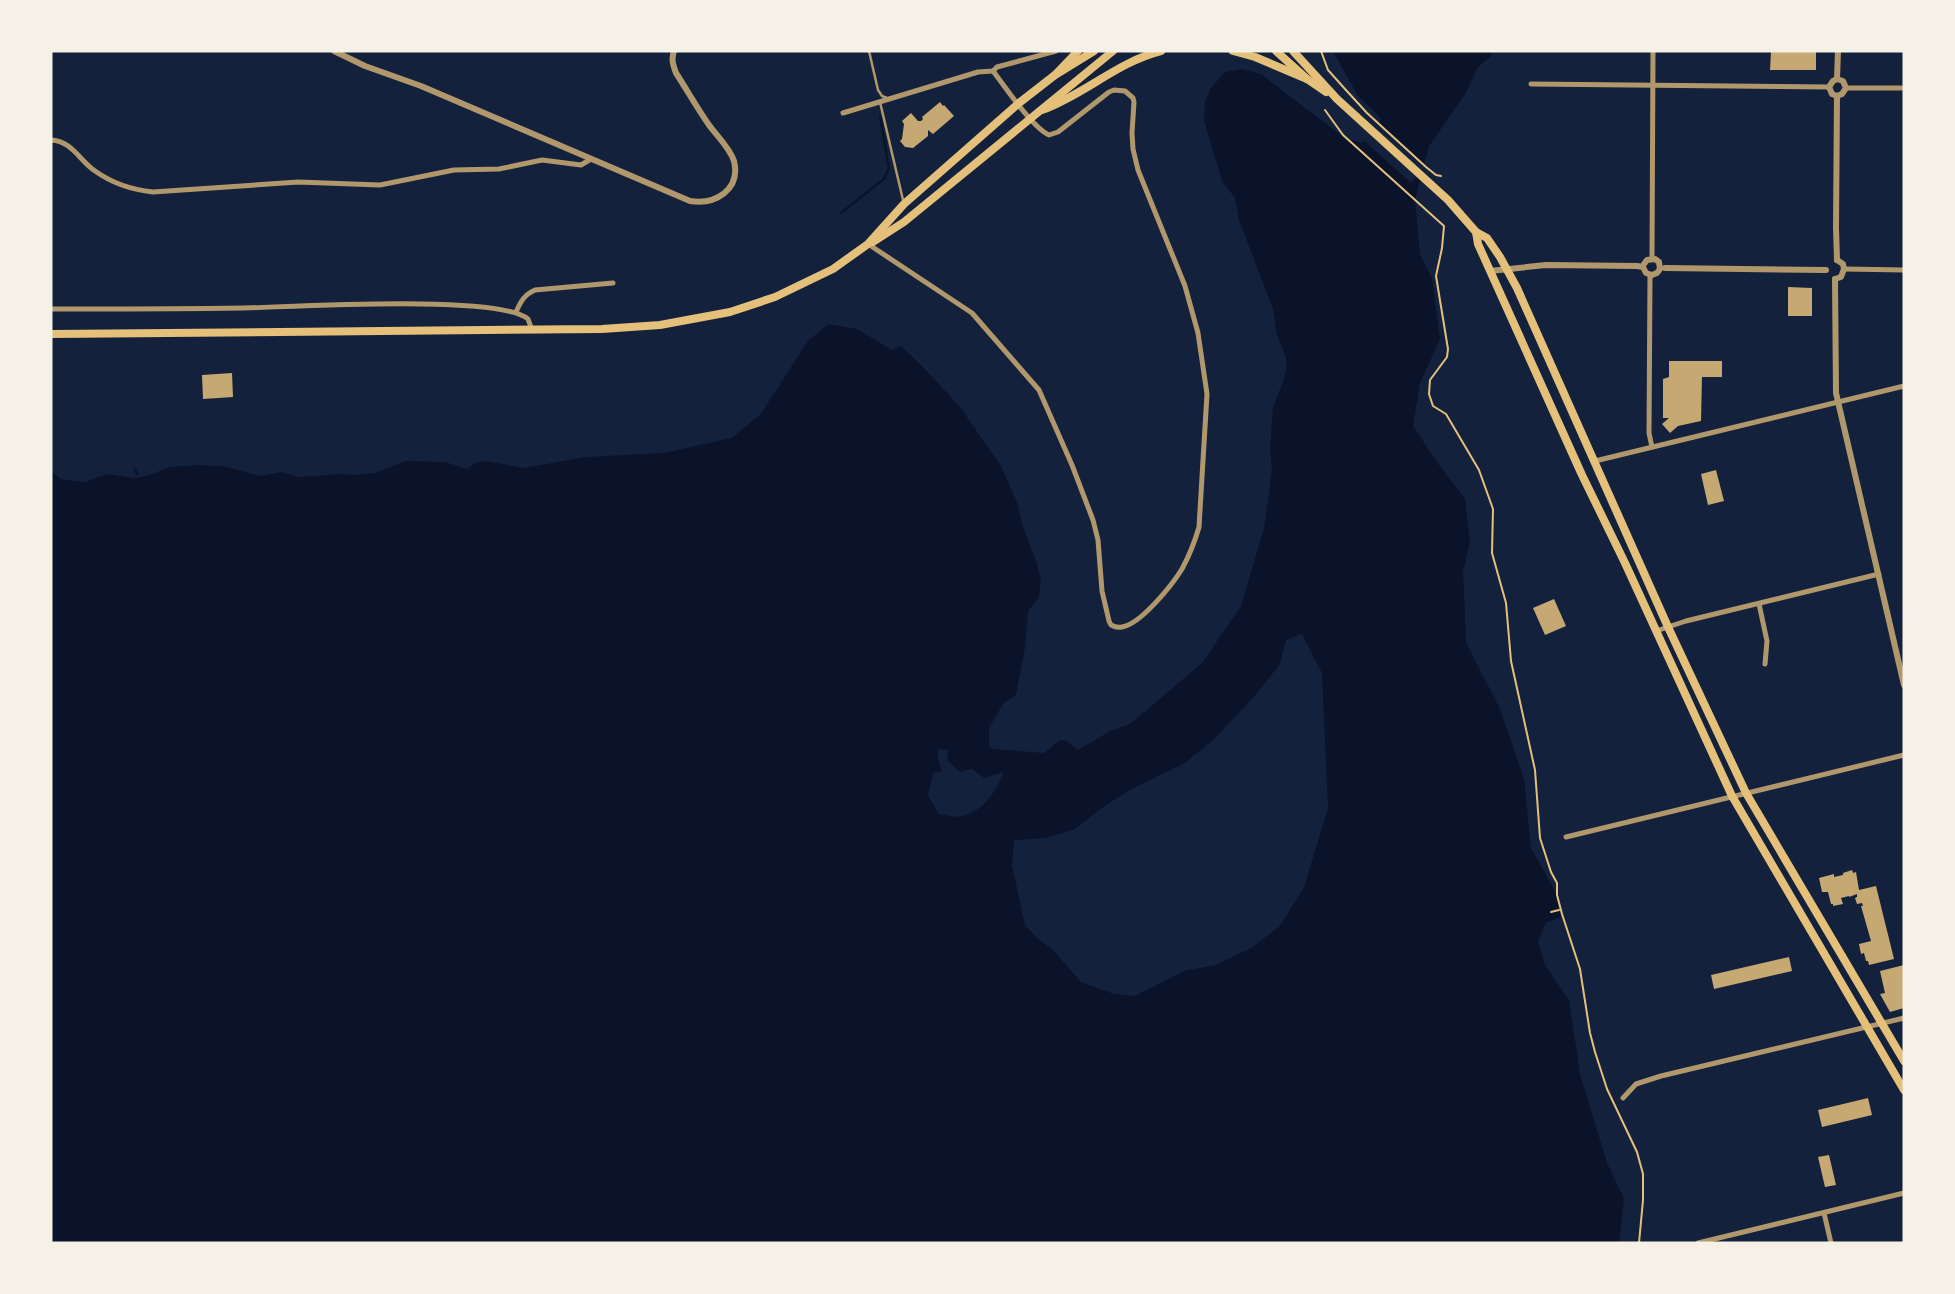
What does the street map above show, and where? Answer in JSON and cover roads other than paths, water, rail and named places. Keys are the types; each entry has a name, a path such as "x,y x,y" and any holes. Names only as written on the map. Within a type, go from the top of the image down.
{"main road":[{"path":"1055,75 1078,51"},
{"path":"868,244 904,204 1019,103 1055,75 1094,51"},
{"path":"51,334 636,328 730,312 794,289 833,269 884,236 1113,51"},
{"path":"1042,110 1059,104 1121,66 1161,51"},
{"path":"1233,51 1255,57 1307,79"},
{"path":"1276,51 1307,79 1337,99"},
{"path":"1293,51 1369,130 1422,170 1476,232 1487,238 1506,268 1746,793 1904,1061"},
{"path":"904,204 917,212"},
{"path":"1476,232 1478,244 1582,475 1732,796 1904,1090"}],"street":[{"path":"334,51 365,66 432,90 690,201 714,201 724,195 734,176 734,162 676,73 674,51"},
{"path":"843,113 1056,51"},
{"path":"1652,259 1653,51"},
{"path":"1837,79 1838,51"},
{"path":"868,244 972,313 1039,390 1093,520 1098,540 1101,591 1109,621 1111,625 1120,628 1140,617 1166,591 1181,569 1194,544 1199,527 1207,394 1198,333 1185,286 1138,170 1133,149 1133,98 1125,91 1109,92 1054,135 1044,133 993,71"},
{"path":"1837,79 1831,82 1829,87 1830,92 1837,96"},
{"path":"1837,79 1844,83 1846,88"},
{"path":"1531,84 1829,87"},
{"path":"1846,88 1904,88"},
{"path":"1837,96 1846,88"},
{"path":"1835,279 1843,275 1844,270 1843,264 1838,260 1836,228 1837,96"},
{"path":"51,140 63,141 95,172 134,190 153,192 298,182 380,185 454,170 499,169 542,160 581,165 591,159"},
{"path":"1643,265 1652,259 1662,268"},
{"path":"1826,270 1830,262 1838,260"},
{"path":"1490,271 1546,265 1643,265"},
{"path":"1643,265 1646,273 1650,275 1657,274 1662,268"},
{"path":"1662,268 1826,270"},
{"path":"1826,270 1828,275 1835,279"},
{"path":"1844,270 1904,270"},
{"path":"1650,275 1649,433 1652,447"},
{"path":"1835,279 1837,401 1904,685"},
{"path":"516,312 522,299 535,290 613,284"},
{"path":"51,309 408,304 489,307 516,312 528,319 532,330"},
{"path":"1595,461 1904,386"},
{"path":"1656,631 1879,574"},
{"path":"1759,604 1768,641 1765,664"},
{"path":"1566,837 1904,755"},
{"path":"1623,1098 1636,1084 1661,1076 1904,1018"},
{"path":"1698,1243 1904,1193"},
{"path":"1824,1213 1831,1243"}],"lane":[{"path":"869,51 878,90 882,96 892,98"},
{"path":"880,102 904,204"}],"water":[{"path":"1333,51 1492,51 1491,56 1478,67 1466,93 1429,146 1415,199 1420,254 1432,278 1440,339 1420,383 1413,426 1465,499 1470,543 1463,571 1466,642 1500,709 1524,779 1531,848 1555,891 1561,917 1546,923 1538,941 1545,965 1569,1000 1580,1074 1607,1163 1624,1198 1619,1243 51,1243 51,470 60,479 85,482 107,474 134,478 170,467 196,465 222,466 261,476 281,472 300,477 375,473 405,461 445,462 467,469 475,463 487,461 524,468 586,457 664,453 731,438 760,415 808,341 828,324 857,329 892,350 901,346 960,407 1001,466 1018,505 1036,561 1041,580 1039,598 1028,611 1025,648 1016,695 1003,704 989,728 989,747 1044,753 1060,740 1067,741 1078,750 1110,731 1130,724 1202,663 1241,606 1264,528 1272,470 1270,447 1273,407 1287,365 1277,335 1273,309 1239,220 1235,198 1222,181 1204,121 1205,101 1211,88 1225,72 1242,69 1261,74 1346,139 1362,143 1374,133 1381,118 1358,96","holes":["1302,634 1322,673 1328,808 1304,887 1280,926 1251,948 1216,965 1184,971 1135,996 1114,994 1081,982 1053,950 1025,925 1012,865 1014,840 1046,838 1075,829 1107,804 1185,763 1212,741 1254,697 1280,664 1286,640","938,749 948,750 947,760 960,772 972,769 984,778 1004,772 993,793 977,810 960,817 939,814 928,795 933,773 942,771"]}],"waterway":[{"path":"841,213 884,179 889,168 880,116"},
{"path":"135,469 137,474"}]}
